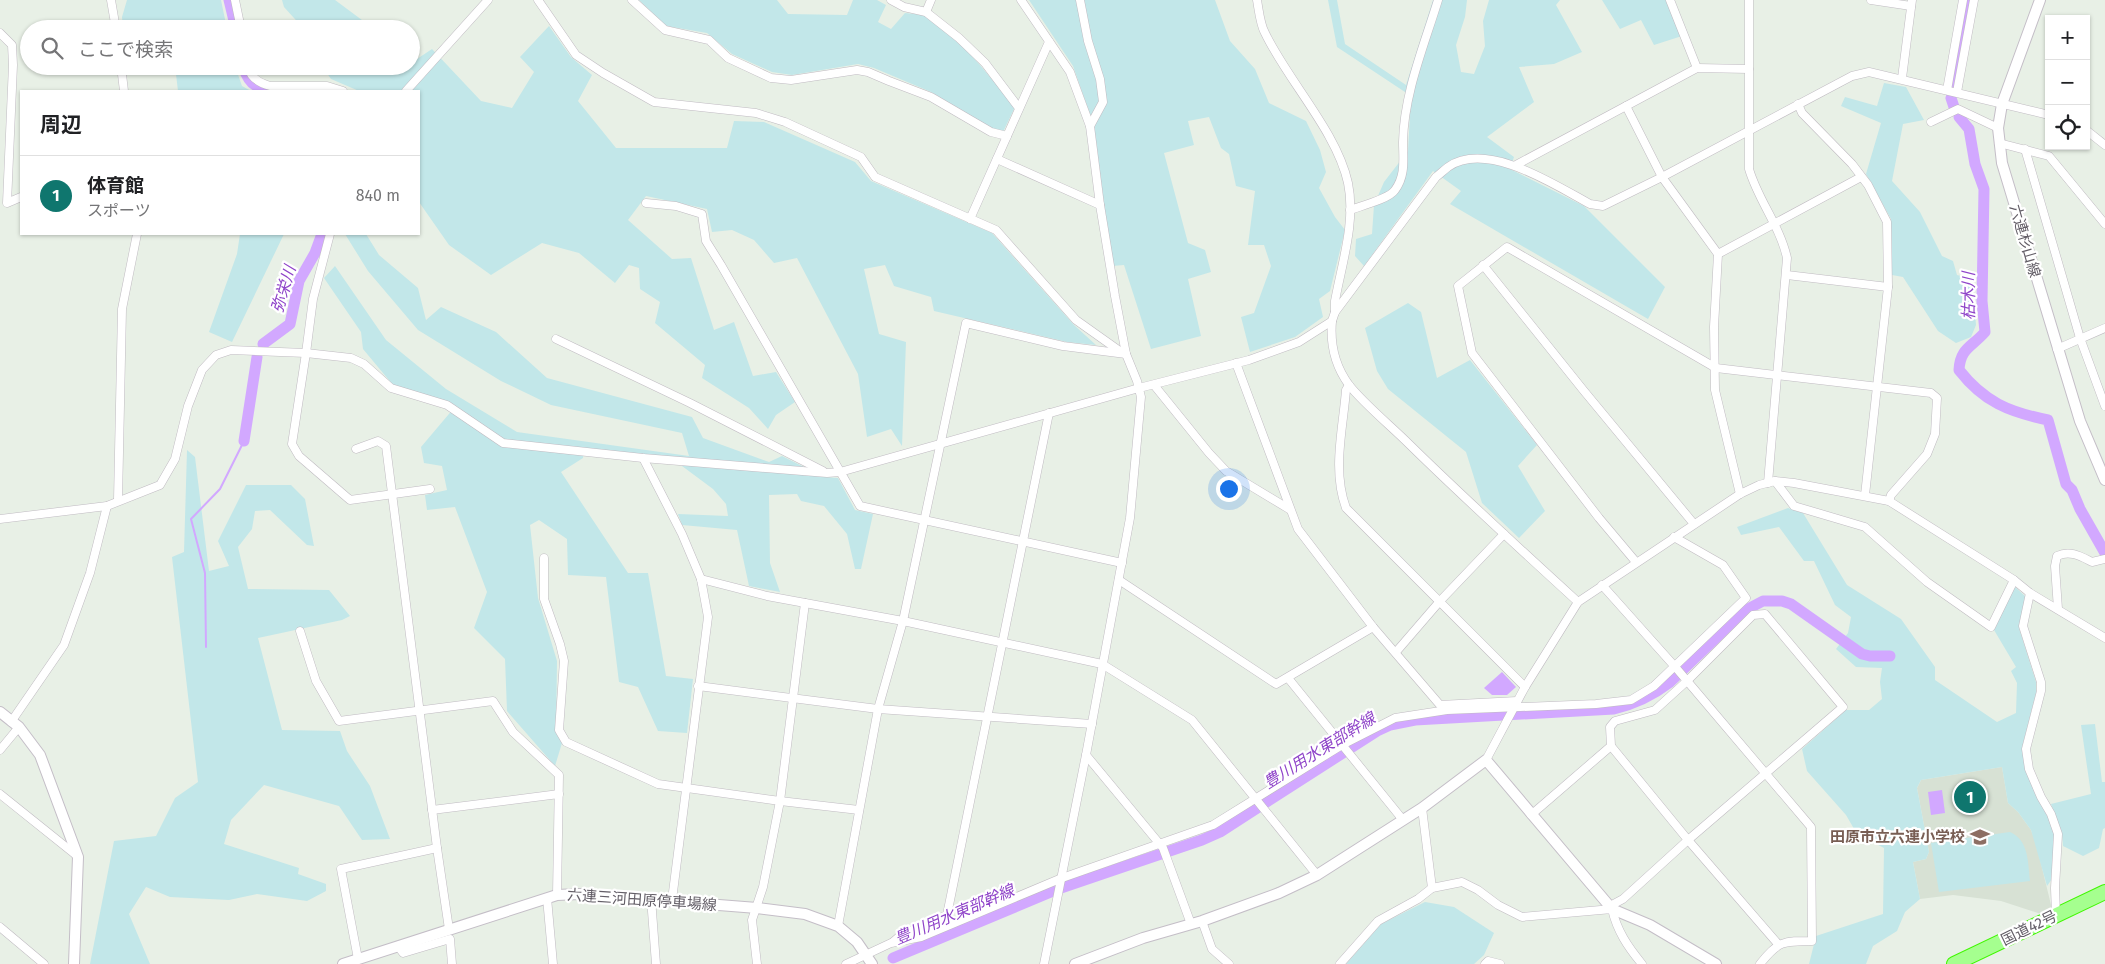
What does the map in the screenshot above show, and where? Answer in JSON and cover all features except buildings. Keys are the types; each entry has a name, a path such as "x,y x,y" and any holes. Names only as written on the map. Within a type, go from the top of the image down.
{"highway":[{"name":"国道42号","path":"1954,964 2105,892"}],"main road":[{"name":"六連杉山線","path":"2043,2 2002,104 1998,128 1998,143 2002,163 2057,349 2080,421 2105,480"},
{"path":"0,712 15,725 40,755 78,857 74,964"},
{"path":"1075,964 1143,938 1202,921 1279,893 1317,875 1422,808 1486,760 1611,908 1650,925 1716,964"},
{"name":"六連三河田原停車場線","path":"350,962 552,896 579,894 651,898 805,914 838,926 857,942 872,964"}],"street":[{"path":"111,0 114,20"},
{"path":"235,0 239,20"},
{"path":"407,90 488,0"},
{"path":"538,0 576,55 654,102 756,113 785,122 861,157 875,177 996,230 1076,320 1124,354"},
{"path":"632,0 665,30 709,40 728,58 771,78 791,80 857,70 868,72 888,82 931,97 991,132 1007,136"},
{"path":"891,0 904,7 926,12 959,38 985,63 1019,108"},
{"path":"926,12 931,0"},
{"path":"1021,0 1070,72 1090,126 1100,205 1124,354 1139,388 1141,398 1130,518 1092,724 1044,964"},
{"path":"1080,0 1088,41 1100,79 1103,102 1090,126"},
{"path":"1256,0 1264,32 1342,159 1348,185 1350,210 1335,301 1335,312"},
{"path":"1350,210 1394,192 1404,171 1403,141 1406,102 1438,0"},
{"path":"1670,0 1697,68"},
{"path":"1749,0 1749,169 1754,186 1784,243 1787,258 1787,275 1776,375 1772,482 1794,506 1865,527 1927,582 1991,628 2014,580"},
{"path":"1871,0 1912,3 1902,78"},
{"path":"1947,90 1963,0"},
{"path":"1958,92 1974,0"},
{"path":"0,33 12,45 13,66 4,203 20,197"},
{"path":"970,219 1050,42"},
{"path":"1516,165 1697,68 1749,69"},
{"path":"1578,602 1435,470 1349,385 1333,351 1330,338 1335,312 1436,177 1448,166 1466,160 1491,160 1516,165 1590,204 1603,206 1662,177 1852,76 1869,72 1902,78 2045,114"},
{"path":"122,75 124,90"},
{"path":"252,75 262,84 270,86 327,86 340,90"},
{"path":"1798,104 1802,113 1852,164 1868,185 1887,222 1888,287 1865,495"},
{"path":"1626,106 1662,177 1718,254 1714,327 1715,390 1740,494"},
{"path":"1931,122 1958,109 1998,128"},
{"path":"2090,132 2103,140"},
{"path":"1998,143 2049,156 2070,179 2105,224"},
{"path":"2025,149 2080,338 2105,406"},
{"path":"997,159 1100,205"},
{"path":"1718,254 1861,177"},
{"path":"646,203 676,206 702,214 706,241 860,506 1122,563"},
{"path":"118,500 122,309 136,235"},
{"path":"330,235 312,298 306,353 292,444 299,456 350,500 430,489"},
{"path":"1636,562 1599,518 1472,353 1458,286 1507,247 1716,368 1931,393 1937,398 1935,434 1927,454 1888,500"},
{"path":"1483,265 1694,524"},
{"path":"1787,275 1888,287"},
{"path":"0,519 107,506 118,500 160,485 175,459 188,406 202,370 216,356 230,350 306,353 351,358 364,364 391,388 447,406 503,443 643,458 827,473 840,472 1139,388 1250,360 1299,342 1332,321"},
{"path":"838,926 878,709 903,621 966,323 1063,346 1124,354"},
{"path":"2057,349 2105,328"},
{"path":"556,339 690,403 827,473"},
{"path":"1236,363 1298,529 1373,627 1440,705 1514,706"},
{"path":"1154,385 1208,453 1226,470 1289,509"},
{"path":"1349,385 1346,390 1343,427 1339,446 1341,494 1346,508 1525,687"},
{"path":"891,943 900,936 947,915 1049,413"},
{"path":"356,449 378,441 386,446 449,929"},
{"path":"643,458 682,534 702,579 708,616 672,900"},
{"path":"1486,760 1525,687 1578,602 1740,494 1759,485 1772,482 1794,483 1888,500 2014,580 2030,593 2105,638"},
{"path":"0,750 64,645 90,573 107,506"},
{"path":"1396,652 1440,601 1504,534"},
{"path":"846,964 891,943 921,937 1061,880 1161,846 1213,825 1343,746 1395,718 1447,710 1596,704 1631,700 1654,686 1675,668 1746,598 1723,565 1674,537"},
{"path":"2058,609 2055,566 2057,556 2066,552 2078,555 2092,562 2105,559"},
{"path":"544,558 544,598 564,661 559,730 566,742 658,784 859,810"},
{"path":"702,579 767,596 903,621 1102,664 1192,720 1317,875"},
{"path":"1119,580 1276,684 1373,627"},
{"path":"1602,585 1811,827 1812,941 1794,941 1778,944 1760,964"},
{"path":"2030,593 2022,626 2041,682 2041,691 2026,749 2029,769 2041,797 2051,814 2058,834 2055,888 2056,915"},
{"path":"757,964 752,920 764,887 780,801 805,603"},
{"path":"1340,964 1378,921 1418,899 1432,888 1462,882 1522,918 1611,908 1623,899 1688,840 1843,707 1765,614 1760,613 1753,615 1655,710 1614,721 1610,727 1611,746 1688,840 1778,944"},
{"path":"300,631 316,681 339,721 493,701 514,732 559,775 560,794 552,896 553,964"},
{"path":"1288,678 1403,820"},
{"path":"698,686 878,709 1092,724"},
{"path":"1532,815 1611,746"},
{"path":"1086,755 1161,846 1191,924"},
{"path":"0,794 78,857"},
{"path":"432,810 560,794"},
{"path":"1422,808 1432,888"},
{"path":"350,962 341,869 437,848"},
{"path":"651,898 656,964"},
{"path":"1611,908 1626,945 1642,964"},
{"path":"1202,921 1212,949 1229,964"},
{"path":"0,927 44,964"},
{"path":"398,946 403,954 450,939 452,964"},
{"path":"1974,964 1984,950"},
{"path":"1485,964 1488,961 1500,964"}],"shaded area":[{"path":"127,0 221,0 225,20 122,20"},
{"path":"282,0 335,0 362,20 296,20 284,7"},
{"path":"639,0 777,0 788,14 847,15 853,0 877,0 886,5 878,22 891,29 905,13 924,15 956,39 1015,107 1003,132 991,128 931,92 874,68 858,64 792,75 772,72 732,54 707,33 666,26"},
{"path":"1029,0 1215,0 1230,41 1255,69 1269,103 1306,121 1320,150 1326,172 1319,188 1335,217 1345,230 1330,291 1319,299 1323,317 1295,337 1250,352 1241,317 1254,313 1271,266 1264,245 1248,245 1255,191 1236,186 1229,154 1221,148 1209,117 1188,121 1194,145 1164,153 1188,243 1205,250 1211,272 1188,279 1201,336 1151,349 1124,265 1112,266 1094,126 1073,66"},
{"path":"1328,0 1337,0 1345,44 1406,85 1433,0 1467,0 1465,17 1456,45 1461,72 1474,74 1485,46 1483,21 1489,0 1560,0 1556,5 1582,52 1554,64 1519,67 1534,102 1487,137 1514,157 1510,169 1584,206 1665,287 1648,319 1450,204 1461,191 1433,171 1364,266 1355,256 1356,239 1372,234 1374,205 1384,182 1408,151 1411,96 1337,47"},
{"path":"1602,0 1666,0 1682,36 1654,45 1641,20 1620,29"},
{"path":"549,26 571,57 592,75 578,101 616,148 727,148 734,121 764,122 855,162 871,181 992,233 1074,325 1096,345 1067,342 934,311 931,297 894,286 885,265 864,269 879,334 906,342 902,446 891,429 867,437 858,374 797,258 774,263 754,240 732,230 712,232 707,209 646,196 628,220 672,259 691,258 714,330 734,322 753,376 776,372 795,402 776,415 768,429 749,408 702,378 705,365 655,323 660,302 640,289 639,268 629,265 615,283 579,253 542,243 491,275 449,245 420,203 420,90 357,90 331,79 328,75 420,75 420,57 432,49 481,101 512,108 534,72 520,57"},
{"path":"176,75 238,75 242,86 249,90 178,90"},
{"path":"1884,83 1906,87 1924,120 1903,124 1892,181 1920,212 1942,256 1953,261 1957,275 1972,279 1976,325 1971,337 1956,343 1938,331 1903,277 1892,275 1891,219 1866,174 1881,123 1841,106 1845,97 1877,106"},
{"path":"240,235 284,235 232,342 209,332 237,254"},
{"path":"346,235 367,235 379,255 418,288 426,320 441,307 496,332 547,378 692,417 703,438 769,462 782,456 824,477 838,478 855,510 873,514 861,569 855,569 847,534 824,506 801,501 797,494 769,495 770,563 780,592 749,586 737,530 682,525 678,514 728,516 726,504 713,489 682,466 681,459 584,450 583,458 561,472 628,573 648,573 666,676 693,679 687,733 658,731 638,687 619,682 606,577 568,575 567,539 539,520 530,525 538,598 557,661 556,733 562,743 555,766 507,711 505,659 474,628 487,592 455,507 427,510 425,495 447,490 442,466 424,463 421,447 454,408 449,403 393,385 363,349 361,332 324,278 335,266 386,340 446,389 517,432 689,456 682,433 551,405 501,381 418,330 368,271"},
{"path":"1408,303 1421,312 1437,378 1470,360 1537,445 1518,466 1545,511 1519,538 1482,503 1466,452 1388,389 1377,371 1365,328"},
{"path":"187,450 195,457 209,571 229,566 218,541 246,485 291,485 305,499 314,546 307,545 270,510 255,511 252,529 238,547 248,589 329,590 350,616 342,620 258,638 282,730 340,731 347,751 370,786 390,839 362,840 339,806 264,785 231,820 224,844 299,868 298,874 326,884 326,891 307,901 257,894 229,900 170,897 146,887 129,914 150,964 90,964 114,841 156,836 175,798 198,782 172,557 184,552"},
{"path":"1788,508 1803,513 1847,585 1901,619 1935,667 1935,680 1997,722 2016,713 2017,683 2011,671 2016,667 1994,630 2014,586 2026,597 2019,628 2036,682 2036,693 2022,748 2027,770 2055,834 2052,879 2047,886 2031,830 2018,812 2008,803 2002,767 1921,780 1917,788 1929,852 1926,859 1913,862 1920,899 1905,912 1897,931 1873,946 1866,964 1809,964 1816,936 1883,914 1884,848 1857,834 1846,815 1807,771 1802,749 1846,710 1869,710 1882,699 1880,682 1882,668 1856,667 1836,649 1848,633 1851,617 1835,605 1814,561 1804,561 1779,527 1741,535 1737,527"},
{"path":"1502,672 1516,687 1507,695 1492,695 1484,688"},
{"path":"2095,724 2102,782 2105,782 2105,828 2103,829 2099,848 2083,856 2063,846 2062,833 2051,804 2091,794 2081,725"},
{"name":"田原市立六連小学校","path":"2002,767 2008,803 2018,812 2031,830 2036,843 2052,909 2041,914 2001,901 1953,895 1920,899 1913,862 1926,859 1929,852 1917,788 1921,780"},
{"path":"1942,790 1945,813 1931,815 1928,792"},
{"path":"2010,832 2021,840 2024,846 2028,860 2030,881 1939,892 1931,843"},
{"path":"1425,902 1454,907 1494,933 1484,955 1474,964 1346,964 1381,924"}],"waterway":[{"path":"229,0 234,20"},
{"name":"枯木川","path":"1953,86 1968,0"},
{"path":"247,75 248,79 255,85 265,88 279,88"},
{"name":"枯木川","path":"1951,98 1954,107"},
{"name":"枯木川","path":"1959,117 1969,129 1975,164 1984,189 1982,301 1985,332 1964,352 1959,370 1978,390 1998,404 2021,413 2048,420 2066,484 2072,490 2080,509 2105,553"},
{"name":"弥栄川","path":"263,344 290,324 299,281 315,253 322,235"},
{"name":"弥栄川","path":"244,441 257,357"},
{"path":"206,647 205,573 191,519 220,489 244,441"},
{"name":"豊川用水東部幹線","path":"893,958 1058,889 1202,840 1220,832 1377,731 1390,725 1415,720 1614,709 1629,705 1650,696 1669,683 1744,611 1763,601 1782,601 1791,604 1862,654 1890,656"}],"place":[{"name":"体育館","path":"1970,797"},
{"name":"田原市立六連小学校","path":"1980,837"}]}
